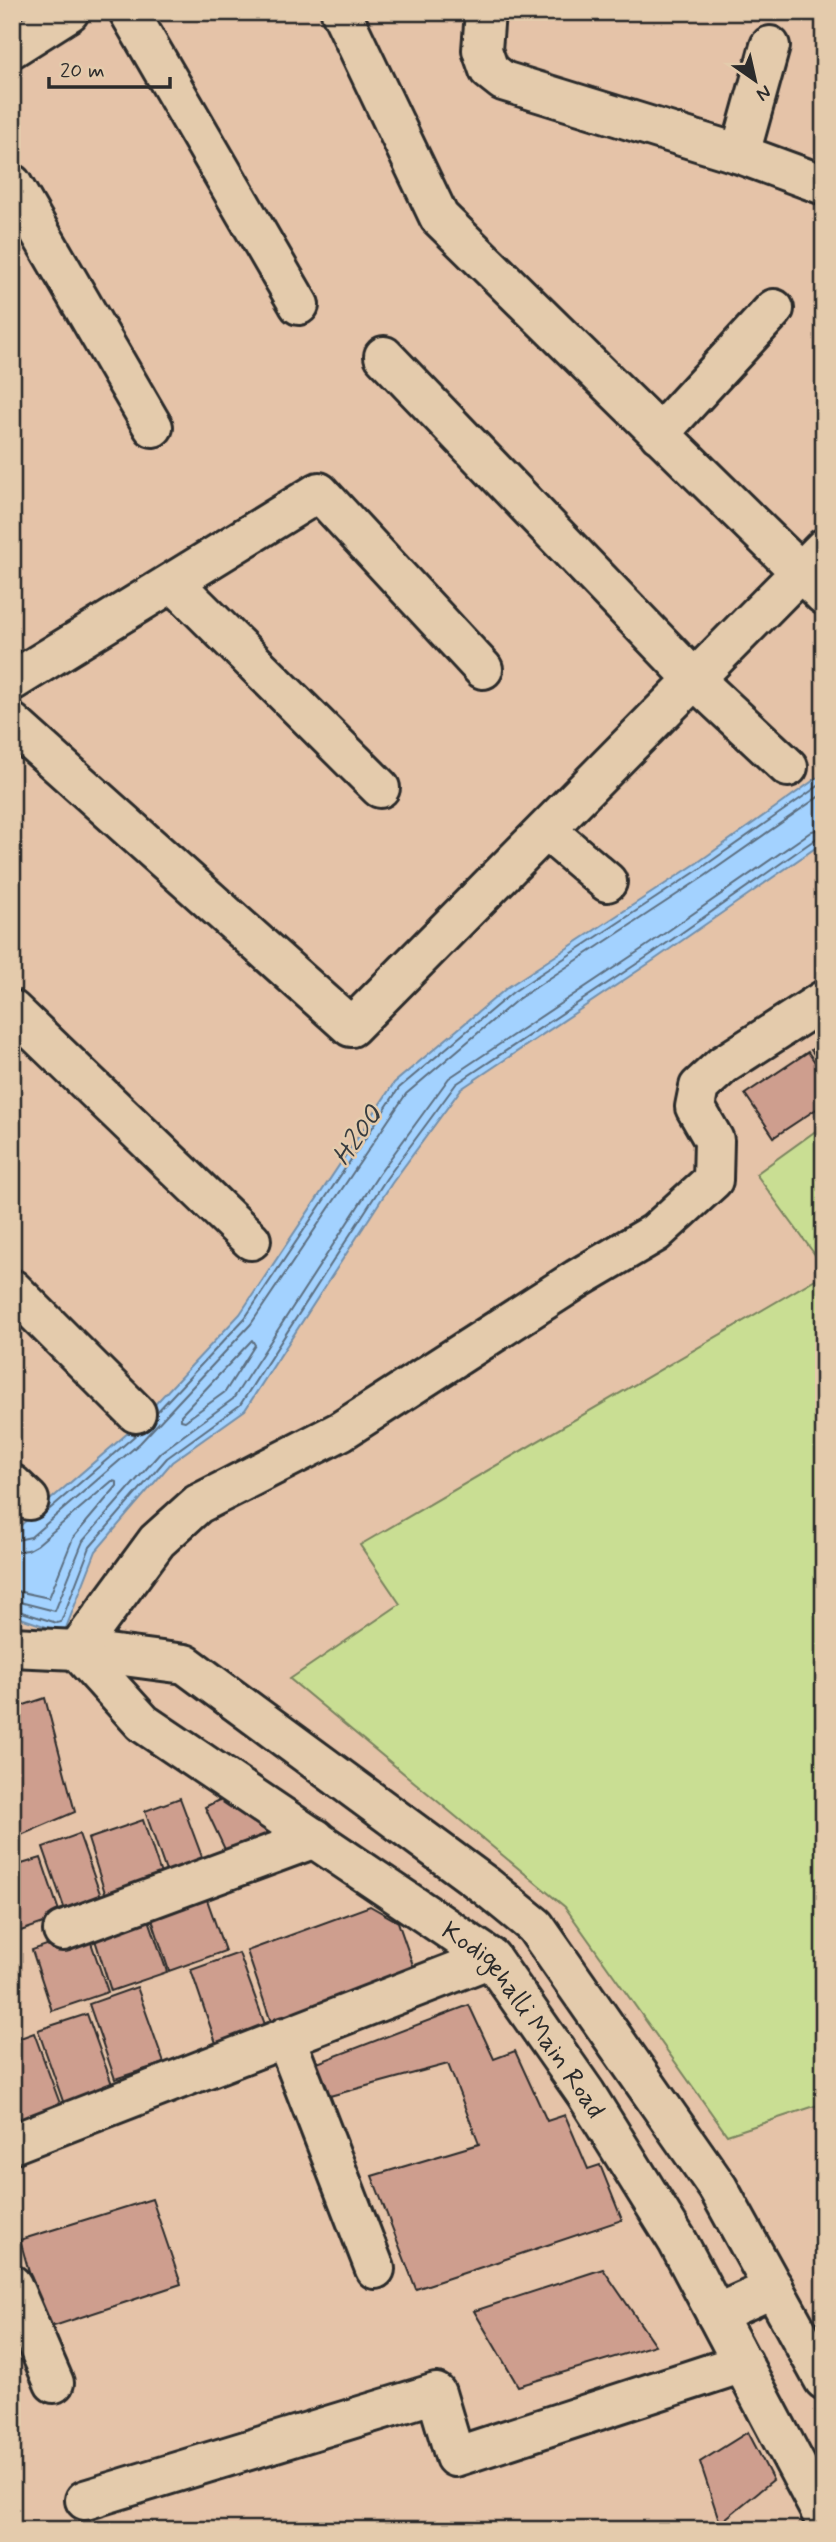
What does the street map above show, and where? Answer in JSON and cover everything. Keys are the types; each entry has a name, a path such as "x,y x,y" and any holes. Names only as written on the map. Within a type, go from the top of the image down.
{"street":[{"path":"12,48 69,12"},
{"path":"129,12 299,305"},
{"path":"12,723 351,1027 694,679 816,571 659,434 439,218 341,12"},
{"path":"485,12 482,50 489,70 503,81 740,154 824,185"},
{"path":"740,154 770,46"},
{"path":"12,184 153,427"},
{"path":"659,434 774,309"},
{"path":"384,356 694,679 788,767"},
{"path":"12,681 319,492 483,669"},
{"path":"174,583 380,788"},
{"path":"546,830 607,882"},
{"path":"77,1650 157,1541 198,1504 341,1431 577,1279 655,1233 713,1180 714,1140 695,1107 699,1087 723,1065 824,1000"},
{"path":"12,1010 251,1240"},
{"path":"12,1289 136,1413"},
{"path":"12,1647 77,1650 185,1664 486,1886 535,1926 718,2188 824,2380"},
{"name":"Kodigehalli Main Road","path":"77,1650 143,1723 491,1958 586,2094 678,2242 824,2518"},
{"path":"63,1931 314,1838"},
{"path":"12,2144 491,1958"},
{"path":"285,2037 375,2269"},
{"path":"12,2285 54,2383"},
{"path":"716,2314 774,2288"},
{"path":"85,2500 436,2393 455,2457 743,2362"}],"green space":[{"path":"824,1125 824,1267 756,1174"},
{"path":"824,1274 824,2103 727,2135 565,1907 290,1679 400,1604 360,1545"}],"water":[{"path":"824,773 824,842 461,1089 392,1183 245,1410 172,1462 96,1551 64,1633 12,1615 12,1526 21,1525 129,1432 240,1314 394,1083 508,987 697,863"}],"building":[{"path":"824,1041 824,1068 811,1050"},
{"path":"808,1052 824,1075 824,1104 774,1137 745,1094"},
{"path":"45,1698 75,1812 12,1839 12,1709"},
{"path":"235,1792 292,1836 229,1858 205,1807"},
{"path":"180,1798 205,1865 169,1880 145,1811"},
{"path":"143,1820 163,1880 107,1899 88,1839"},
{"path":"79,1834 103,1902 67,1916 43,1847"},
{"path":"41,1858 61,1917 12,1934 12,1867"},
{"path":"204,1891 225,1951 169,1971 149,1910"},
{"path":"370,1906 398,1922 415,1971 271,2022 247,1951"},
{"path":"146,1911 167,1972 111,1991 92,1930"},
{"path":"87,1931 108,1992 52,2011 32,1950"},
{"path":"239,1953 267,2030 217,2046 191,1970"},
{"path":"137,1987 164,2063 115,2079 89,2004"},
{"path":"469,2005 494,2059 515,2051 547,2121 565,2115 588,2169 600,2165 622,2220 416,2289 372,2176 479,2144 448,2064 326,2097 312,2065"},
{"path":"87,2014 114,2090 65,2107 38,2030"},
{"path":"34,2033 62,2109 12,2125 12,2041"},
{"path":"152,2199 181,2284 45,2329 20,2240"},
{"path":"603,2269 655,2345 518,2386 474,2311"},
{"path":"748,2432 773,2480 720,2523 700,2462"}],"water label":[{"name":"H200","path":"356,1135"}]}
